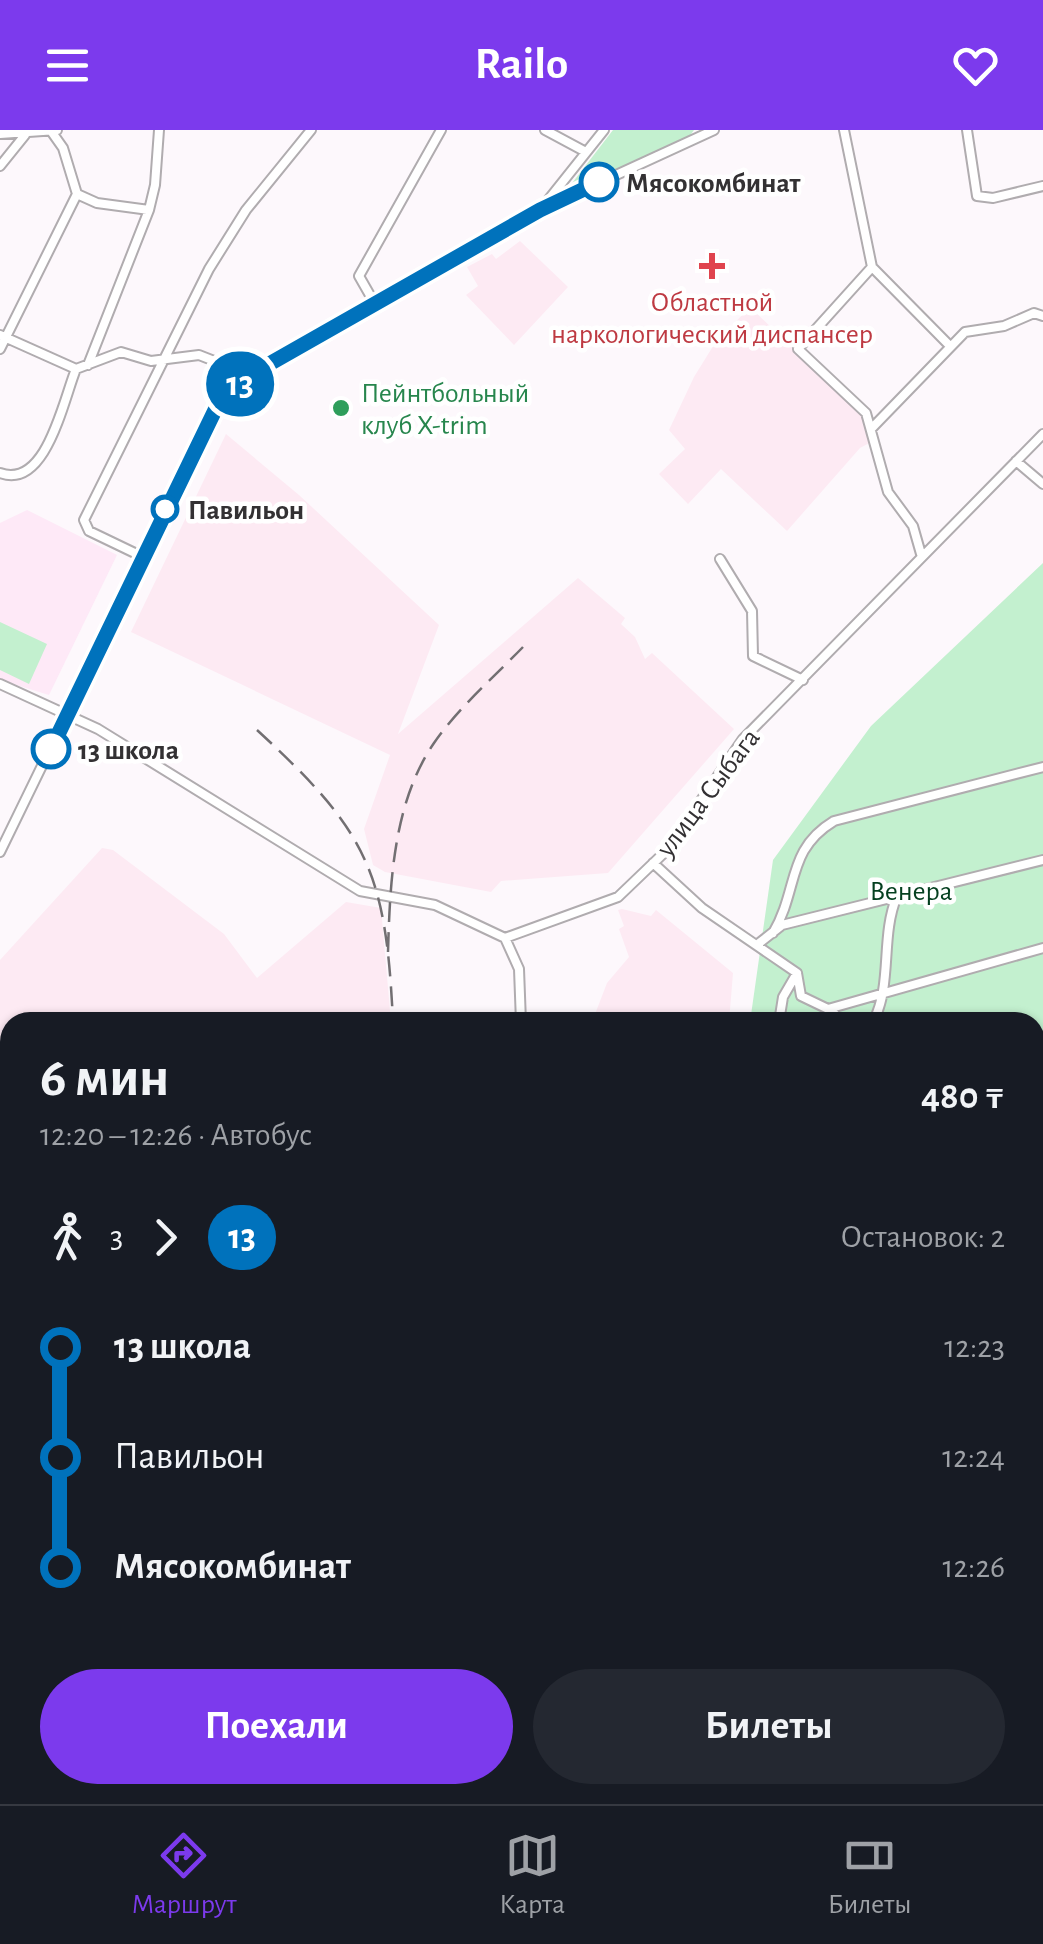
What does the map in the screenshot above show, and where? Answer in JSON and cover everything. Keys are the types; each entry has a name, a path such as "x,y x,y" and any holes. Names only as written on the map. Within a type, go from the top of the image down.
{"street":[{"path":"0,134 54,130 77,194 3,336 0,349"},
{"path":"88,365 148,210 155,185 158,130"},
{"path":"141,556 89,531 84,520 209,268 246,210 312,130"},
{"path":"375,304 359,276 441,130"},
{"path":"545,130 586,152"},
{"path":"540,210 604,130"},
{"path":"844,130 872,267 950,346"},
{"path":"967,130 977,196 993,198 1043,186"},
{"path":"0,852 218,404 250,375 540,210 709,131"},
{"path":"0,166 26,135"},
{"path":"77,194 97,203 148,210"},
{"path":"872,267 798,349 866,413 888,492 913,526 920,554"},
{"path":"871,428 971,329 1004,326 1034,312 1043,316"},
{"path":"3,336 76,369 111,354 151,361 199,355 250,375"},
{"path":"0,473 12,478 28,473 40,458 76,369"},
{"name":"улица Сыбага","path":"505,938 533,932 599,900 618,897 653,864 725,770 742,739 803,680 920,554 1043,434"},
{"path":"1016,461 1043,484"},
{"path":"720,558 752,611 754,656 803,680"},
{"path":"0,684 69,713 360,891 435,906 505,938 519,969 521,1012"},
{"path":"772,932 788,907 798,853 820,829 834,821 1043,767"},
{"path":"758,944 782,925 1043,860"},
{"path":"653,864 702,908 797,972 801,996 831,1012"},
{"path":"877,1012 889,916 896,896"},
{"path":"828,1010 1043,948"},
{"path":"781,1012 783,997 797,972"}],"shaded area":[{"path":"520,241 568,287 514,345 466,295 478,286 467,267 492,254 496,259"},
{"path":"750,307 863,415 871,442 860,448 787,531 721,469 688,504 659,474 685,449 669,430 694,377 715,343"},
{"path":"226,434 299,495 439,625 398,734 578,578 625,618 621,624 635,637 645,659 652,653 734,729 608,873 501,881 491,892 385,872 373,865 364,829 390,755 131,632"},
{"path":"27,510 117,555 49,695 0,680 0,523"},
{"path":"102,848 113,850 224,934 257,978 346,902 381,908 390,1012 0,1012 0,960"},
{"path":"618,910 651,916 656,910 733,973 730,1012 596,1012 607,983 629,957 619,929 624,926"}],"green space":[{"path":"613,130 694,130 689,137 566,191"},
{"name":"Венера","path":"1043,563 1043,1012 751,1012 773,860 871,726"},
{"path":"0,622 47,644 29,684 0,670"}],"railway":[{"path":"388,952 396,844 420,766 454,717 523,647"},
{"path":"257,730 324,798 364,858 384,927 392,1012"}],"bus line":[{"name":"13","path":"51,749 141,556 218,404 250,375 540,210 599,182"}],"place":[{"name":"Мясокомбинат","path":"599,182"},
{"name":"Областной наркологический диспансер","path":"712,266"},
{"name":"Пейнтбольный клуб X-trim","path":"341,408"},
{"name":"Павильон","path":"165,509"},
{"name":"13 школа","path":"51,749"}]}
